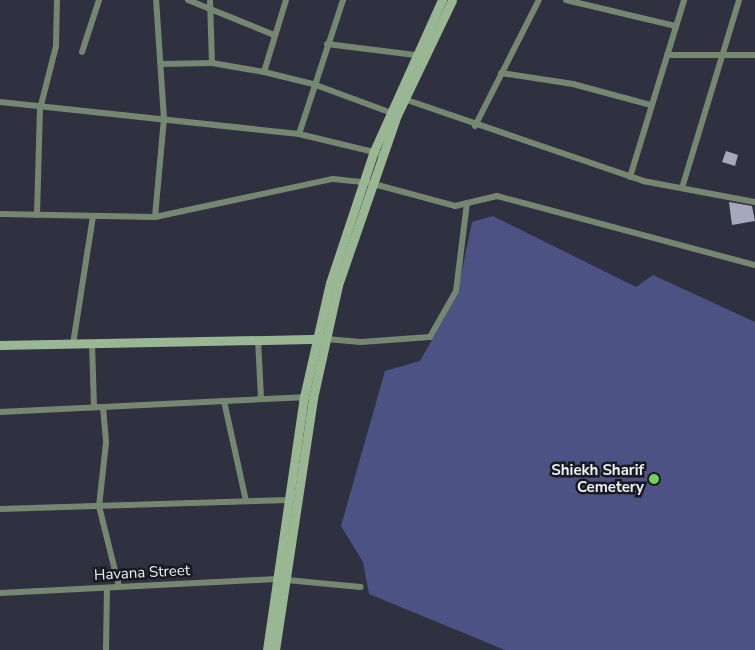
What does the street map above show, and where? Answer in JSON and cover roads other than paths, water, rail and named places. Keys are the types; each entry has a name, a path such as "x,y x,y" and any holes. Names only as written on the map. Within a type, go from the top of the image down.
{"main road":[{"path":"378,152 389,112 442,0"},
{"path":"275,650 280,579 289,500 304,397 366,183 378,152 452,0"},
{"path":"0,345 321,339"},
{"path":"267,650 321,339"}],"street":[{"path":"37,215 40,109 56,46 58,0"},
{"path":"82,52 99,0"},
{"path":"155,217 164,120 156,0"},
{"path":"188,0 274,35"},
{"path":"210,0 212,63"},
{"path":"264,72 286,0"},
{"path":"299,134 313,84 343,0"},
{"path":"475,126 539,0"},
{"path":"566,0 676,26"},
{"path":"630,176 684,0"},
{"path":"682,188 739,0"},
{"path":"327,44 415,55"},
{"path":"667,55 755,55"},
{"path":"161,64 212,63 264,72 313,84 389,112"},
{"path":"501,73 573,84 651,105"},
{"path":"404,99 475,126 630,176 755,202"},
{"path":"0,102 40,109 299,134 378,152"},
{"path":"0,214 155,217 315,182 366,183 439,203 467,203 497,196 755,265"},
{"path":"321,339 371,342 430,337 456,291 467,203"},
{"path":"73,344 93,217"},
{"path":"258,339 261,399"},
{"path":"92,343 94,408"},
{"path":"0,412 304,397"},
{"path":"224,401 246,501"},
{"path":"103,407 106,443 99,506 119,587"},
{"path":"0,509 289,500"},
{"name":"Havana Street","path":"0,593 280,579 361,587"},
{"path":"106,650 107,588"}],"place":[{"name":"Shiekh Sharif Cemetery","path":"654,479"}]}
